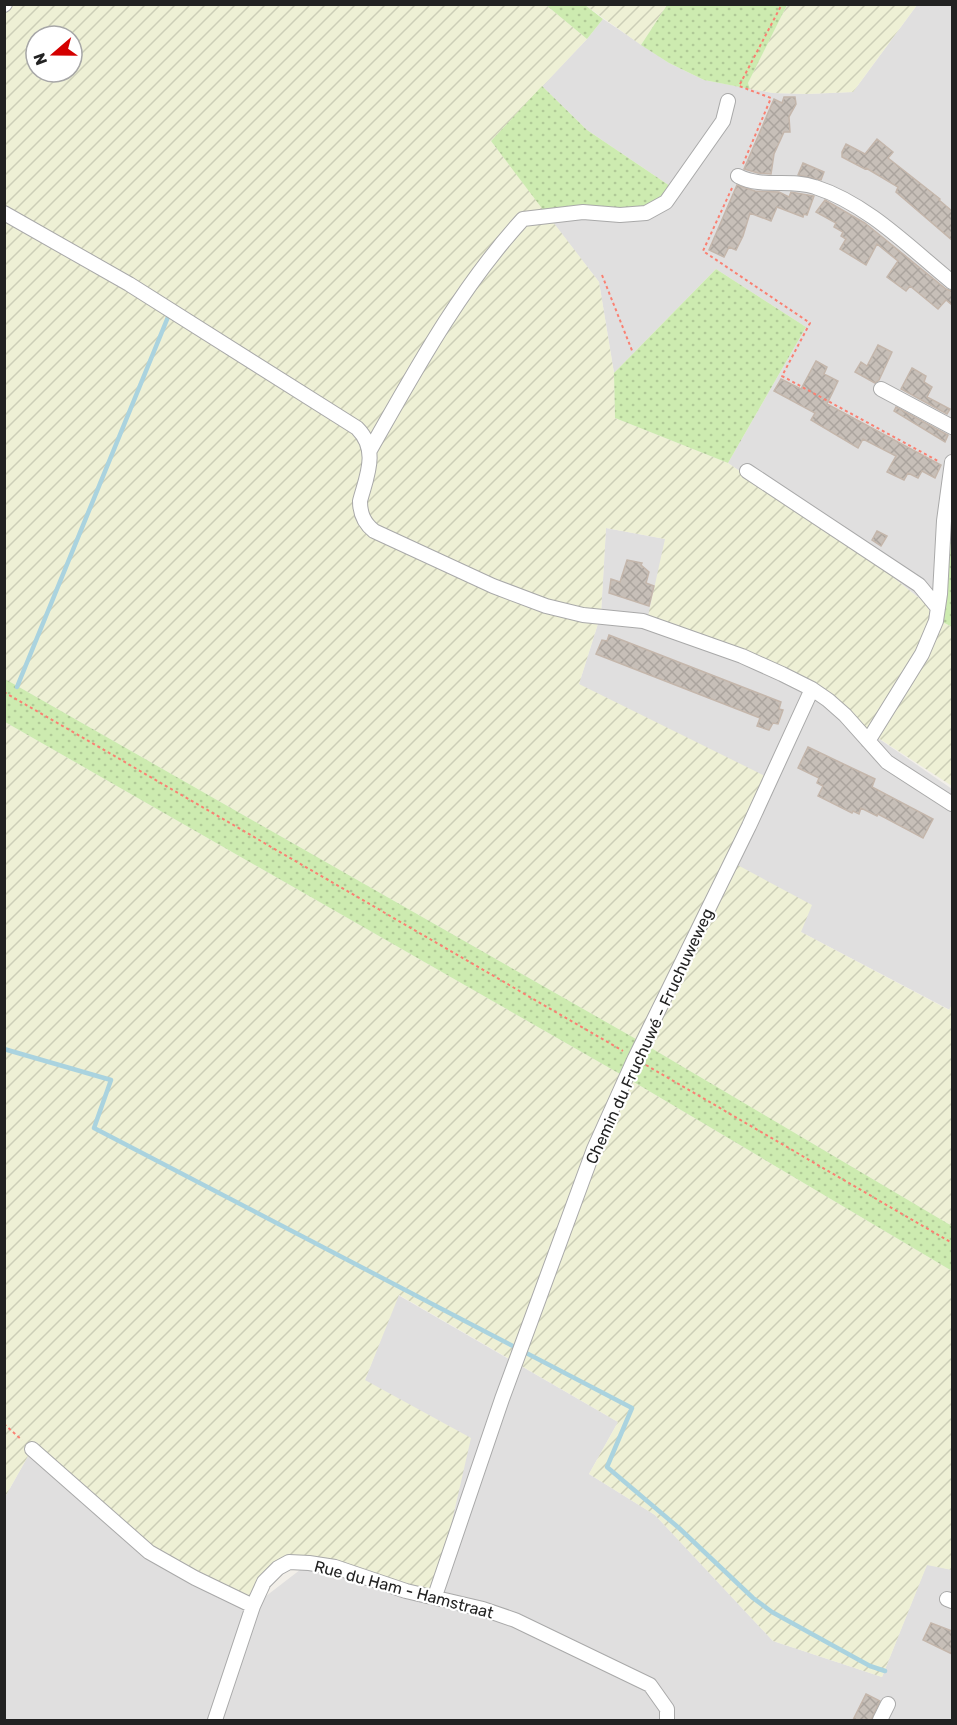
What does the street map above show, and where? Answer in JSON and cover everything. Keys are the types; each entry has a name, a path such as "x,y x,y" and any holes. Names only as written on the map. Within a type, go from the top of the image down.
{"street":[{"path":"370,450 453,308 485,263 522,219 583,212 620,215 646,213 666,202 723,121 728,101"},
{"path":"738,176 753,183 800,183 838,197 868,214 952,282"},
{"path":"4,213 129,284 351,422 364,434 370,450 370,465 360,508 365,521 380,535 493,586 546,606 583,615 634,619 656,624 742,656 812,689 837,708 894,768 952,804"},
{"path":"881,389 952,427"},
{"path":"868,741 927,645 936,621 944,521 952,462"},
{"path":"747,471 919,585 938,608"},
{"name":"Chemin du Fruchuwé - Fruchuweweg","path":"435,1596 466,1503 594,1149 635,1058 754,817 812,689"},
{"path":"32,1449 149,1552 195,1578 253,1606 215,1720"},
{"name":"Rue du Ham - Hamstraat","path":"253,1606 264,1582 278,1568 290,1562 335,1568 405,1591 435,1596 515,1620 650,1684 667,1709 667,1720"},
{"path":"880,1720 888,1704"}],"path":[{"path":"782,4 739,86 771,98 703,251 810,323 782,376 934,459 952,462"},
{"path":"602,275 633,353"},
{"path":"4,693 952,1243"},
{"path":"4,1424 32,1449"}],"shaded area":[{"path":"917,5 952,5 952,506 936,621 924,602 889,574 728,463 806,327 716,269 614,373 599,282 547,215 676,190 587,130 542,86 603,19 669,63 704,80 773,93 853,92"},
{"path":"606,528 665,539 742,649 820,687 872,734 952,789 952,1004 950,1010 801,932 732,862 579,684 601,614"},
{"path":"398,1295 618,1422 589,1474 655,1515 773,1641 882,1677 927,1564 952,1570 952,1720 5,1720 5,1497 32,1449 253,1606 309,1563 365,1380"}],"green space":[{"path":"5,5 546,5 587,39 491,141 599,282 614,373 615,418 728,463 889,574 924,602 936,621 952,627 952,786 872,734 820,687 742,649 648,616 665,539 606,528 601,614 579,684 771,779 732,862 812,905 801,932 949,1010 952,1004 952,1226 636,1039 5,679"},
{"path":"546,5 585,5 603,19 587,39"},
{"path":"585,5 667,5 641,45"},
{"path":"667,5 787,5 748,83 750,89 704,80 669,63 641,45"},
{"path":"787,5 917,5 853,92 807,94 773,93 750,89 748,83"},
{"path":"542,86 587,130 676,190 646,213 547,215 491,141"},
{"path":"716,269 806,327 728,463 615,418 614,373"},
{"path":"950,505 952,507 952,627 941,621"},
{"path":"5,679 636,1039 952,1226 952,1271 627,1078 5,722"},
{"path":"5,722 627,1078 952,1271 952,1570 927,1565 882,1677 773,1641 655,1515 589,1474 618,1422 399,1295 365,1380 471,1438 435,1596 290,1562 253,1606 177,1568 32,1449 5,1497"}],"building":[{"path":"784,97 795,97 796,104 789,117 790,132 784,132 774,154 771,174 744,169 774,99 782,103"},
{"path":"877,139 893,152 888,158 952,211 952,240 896,192 898,187 842,157 846,144 865,154"},
{"path":"803,163 824,172 821,180 798,175"},
{"path":"737,185 755,191 779,192 789,197 791,192 814,196 807,215 804,214 803,217 777,207 771,221 750,213 736,250 729,247 724,257 709,250"},
{"path":"825,200 865,223 946,289 952,291 952,305 946,300 938,309 910,286 906,291 887,277 898,261 877,244 866,265 840,249 846,239 841,236 843,232 834,227 836,223 816,212"},
{"path":"878,345 892,352 879,380 875,383 855,372 861,362 867,366"},
{"path":"816,361 827,367 824,374 838,381 827,404 941,465 935,478 922,471 918,478 908,473 904,480 887,472 896,456 863,439 858,448 811,420 815,413 774,391 781,379 801,389"},
{"path":"912,368 926,376 924,382 932,387 927,397 950,409 947,414 901,389"},
{"path":"896,407 948,435 945,442 894,411"},
{"path":"877,531 887,536 881,546 872,540"},
{"path":"627,560 642,563 641,565 649,572 646,583 654,586 649,606 609,593 611,579 620,582"},
{"path":"609,635 781,702 779,709 783,710 778,724 773,723 769,730 757,726 760,718 596,654 602,640 607,641"},
{"path":"808,747 875,779 872,787 933,819 923,838 878,814 877,816 861,808 859,814 853,811 852,813 818,796 823,786 817,783 819,778 798,768"},
{"path":"931,1623 952,1631 952,1654 923,1640"},
{"path":"866,1694 880,1701 871,1720 853,1720"}],"waterway":[{"path":"17,687 168,317"},
{"path":"4,1049 111,1080 94,1128 632,1408 607,1467 679,1528 753,1598 772,1612 870,1666 885,1671"}]}
